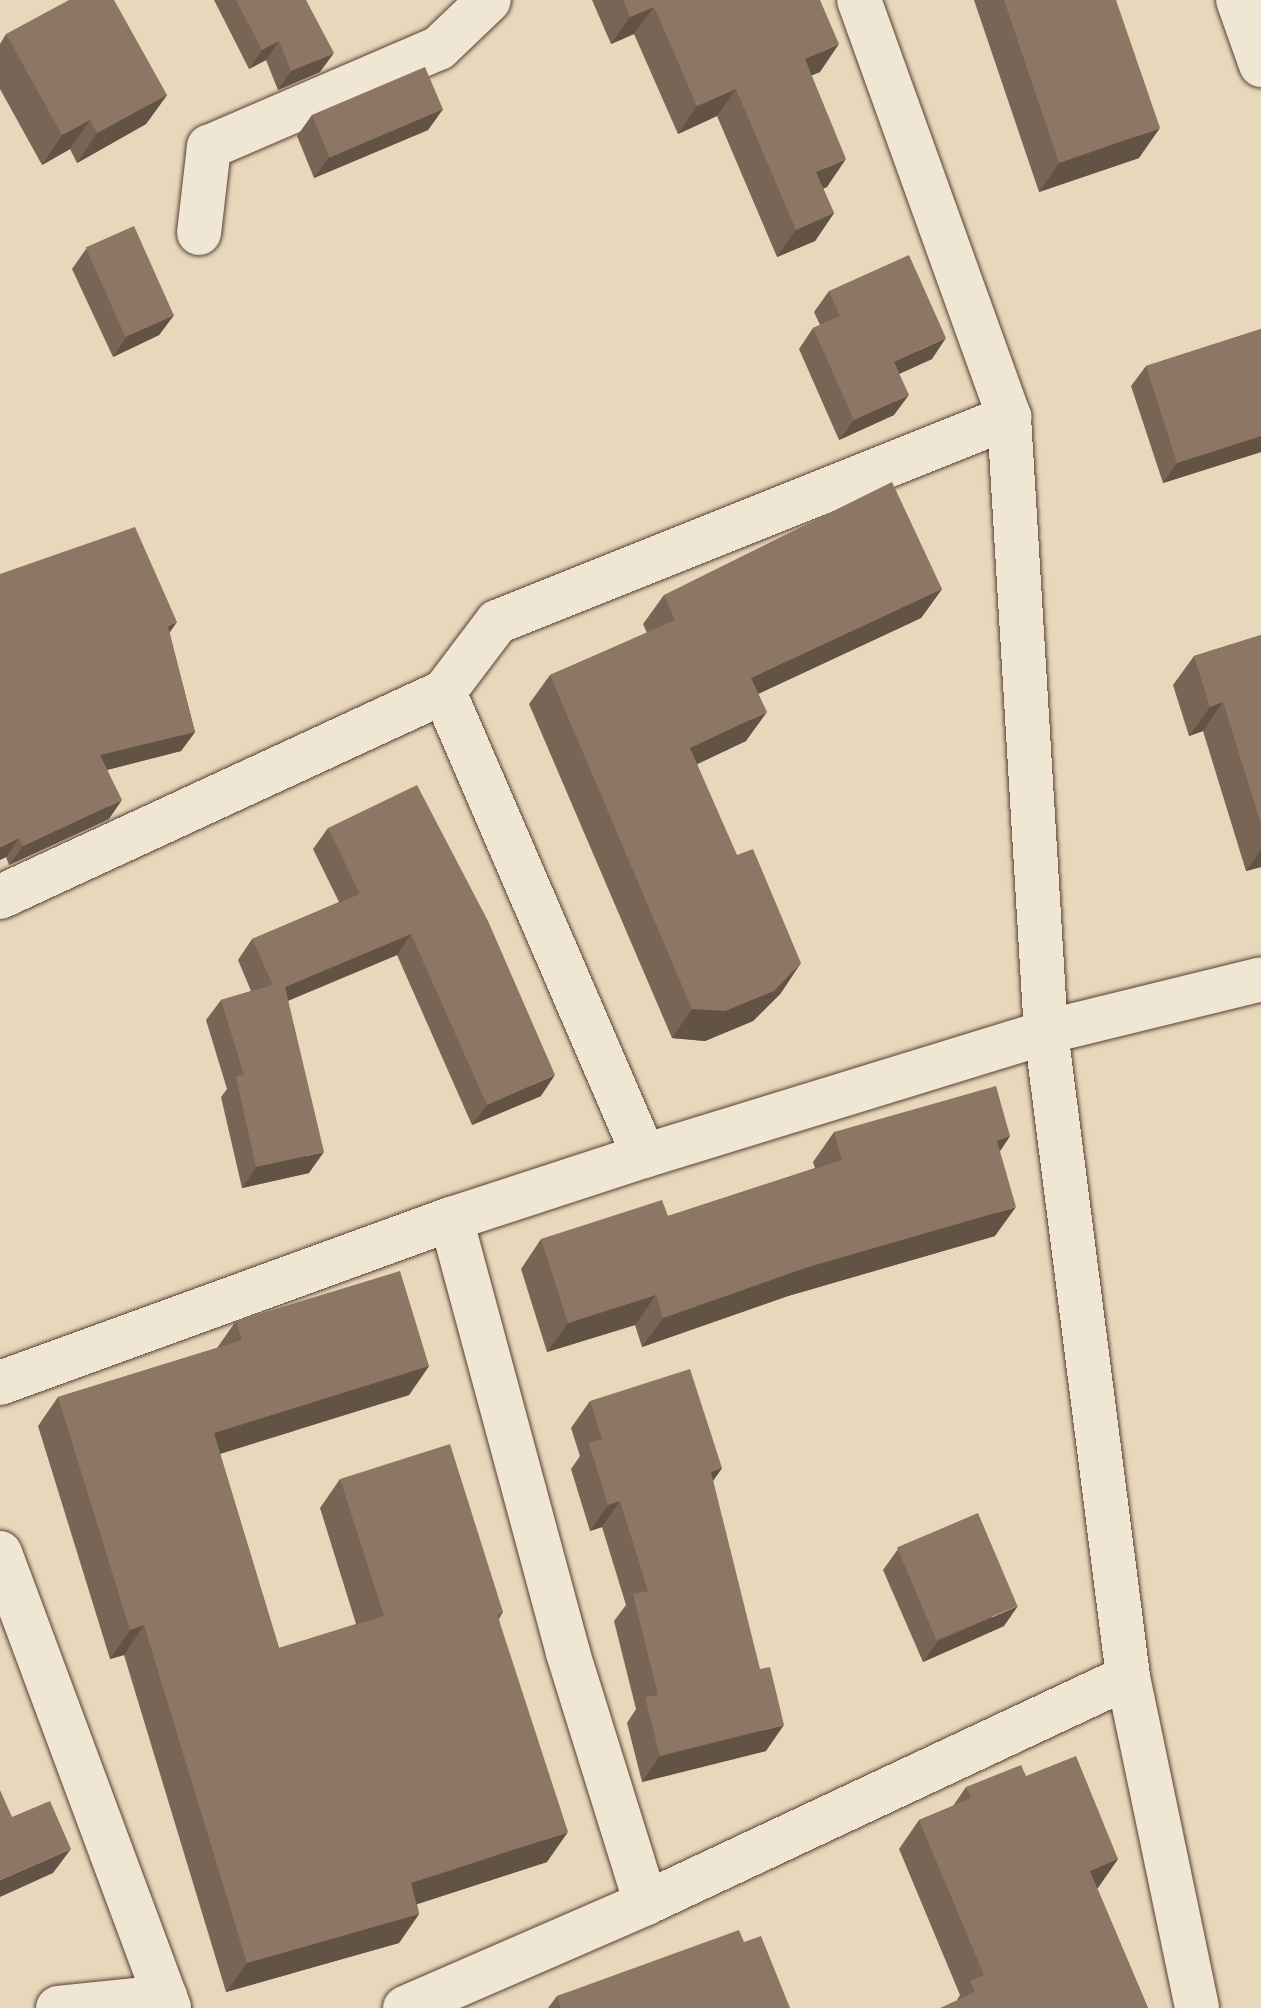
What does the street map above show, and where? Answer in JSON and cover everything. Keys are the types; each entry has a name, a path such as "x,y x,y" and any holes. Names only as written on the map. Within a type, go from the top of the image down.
{"street":[{"path":"199,233 209,147 439,48 489,0"},
{"path":"859,0 1009,417 1046,1032 1128,1677 1197,2008"},
{"path":"1238,0 1261,65"},
{"path":"0,897 444,692 497,622 1009,417"},
{"path":"444,692 644,1156"},
{"path":"0,1383 451,1219 644,1156 1046,1032 1261,979"},
{"path":"451,1219 568,1653 646,1903"},
{"path":"0,1553 167,2002 58,2008"},
{"path":"405,2008 646,1903 1128,1677"}],"building":[{"path":"69,0 114,0 167,95 97,133 90,120 62,135 6,34"},
{"path":"236,0 306,0 334,53 291,71 279,41 262,50"},
{"path":"623,0 820,0 839,44 805,59 846,159 816,172 834,213 796,230 736,89 697,106 654,7 630,17"},
{"path":"1004,0 1116,0 1160,128 1059,163"},
{"path":"425,67 443,109 330,157 312,115"},
{"path":"134,226 174,316 125,337 86,248"},
{"path":"909,255 946,338 894,362 909,395 854,420 813,328 840,316 829,291"},
{"path":"1261,329 1261,436 1177,463 1146,366"},
{"path":"892,482 942,589 751,678 767,712 690,748 737,855 753,849 801,963 774,991 725,1011 692,1009 550,675 675,620 664,595"},
{"path":"135,527 177,622 168,626 195,732 100,755 122,800 23,846 19,838 0,847 0,574"},
{"path":"1261,635 1261,824 1223,702 1210,707 1194,656"},
{"path":"417,785 488,921 555,1075 487,1105 411,934 285,987 324,1152 256,1167 236,1076 244,1075 221,1000 273,985 252,939 360,894 328,828"},
{"path":"996,1086 1010,1136 997,1141 1016,1207 808,1267 663,1318 656,1295 568,1323 541,1239 662,1200 668,1216 842,1160 834,1132"},
{"path":"400,1271 429,1366 214,1433 279,1648 384,1616 340,1479 450,1444 503,1612 497,1614 568,1832 411,1883 419,1914 247,1963 144,1625 130,1630 58,1397 242,1340 236,1321"},
{"path":"690,1369 722,1468 711,1472 760,1669 770,1667 784,1725 660,1756 645,1697 658,1695 633,1594 648,1591 620,1501 608,1505 589,1443 602,1439 590,1401"},
{"path":"978,1513 1017,1606 936,1640 897,1547"},
{"path":"1076,1756 1118,1859 1090,1871 1148,2008 940,2008 975,1992 970,1981 984,1975 919,1820 971,1798 966,1787 1021,1765 1026,1776"},
{"path":"0,1790 12,1817 50,1801 71,1849 0,1880"},
{"path":"739,1930 744,1942 761,1936 790,2008 561,2008 557,1996"}]}
